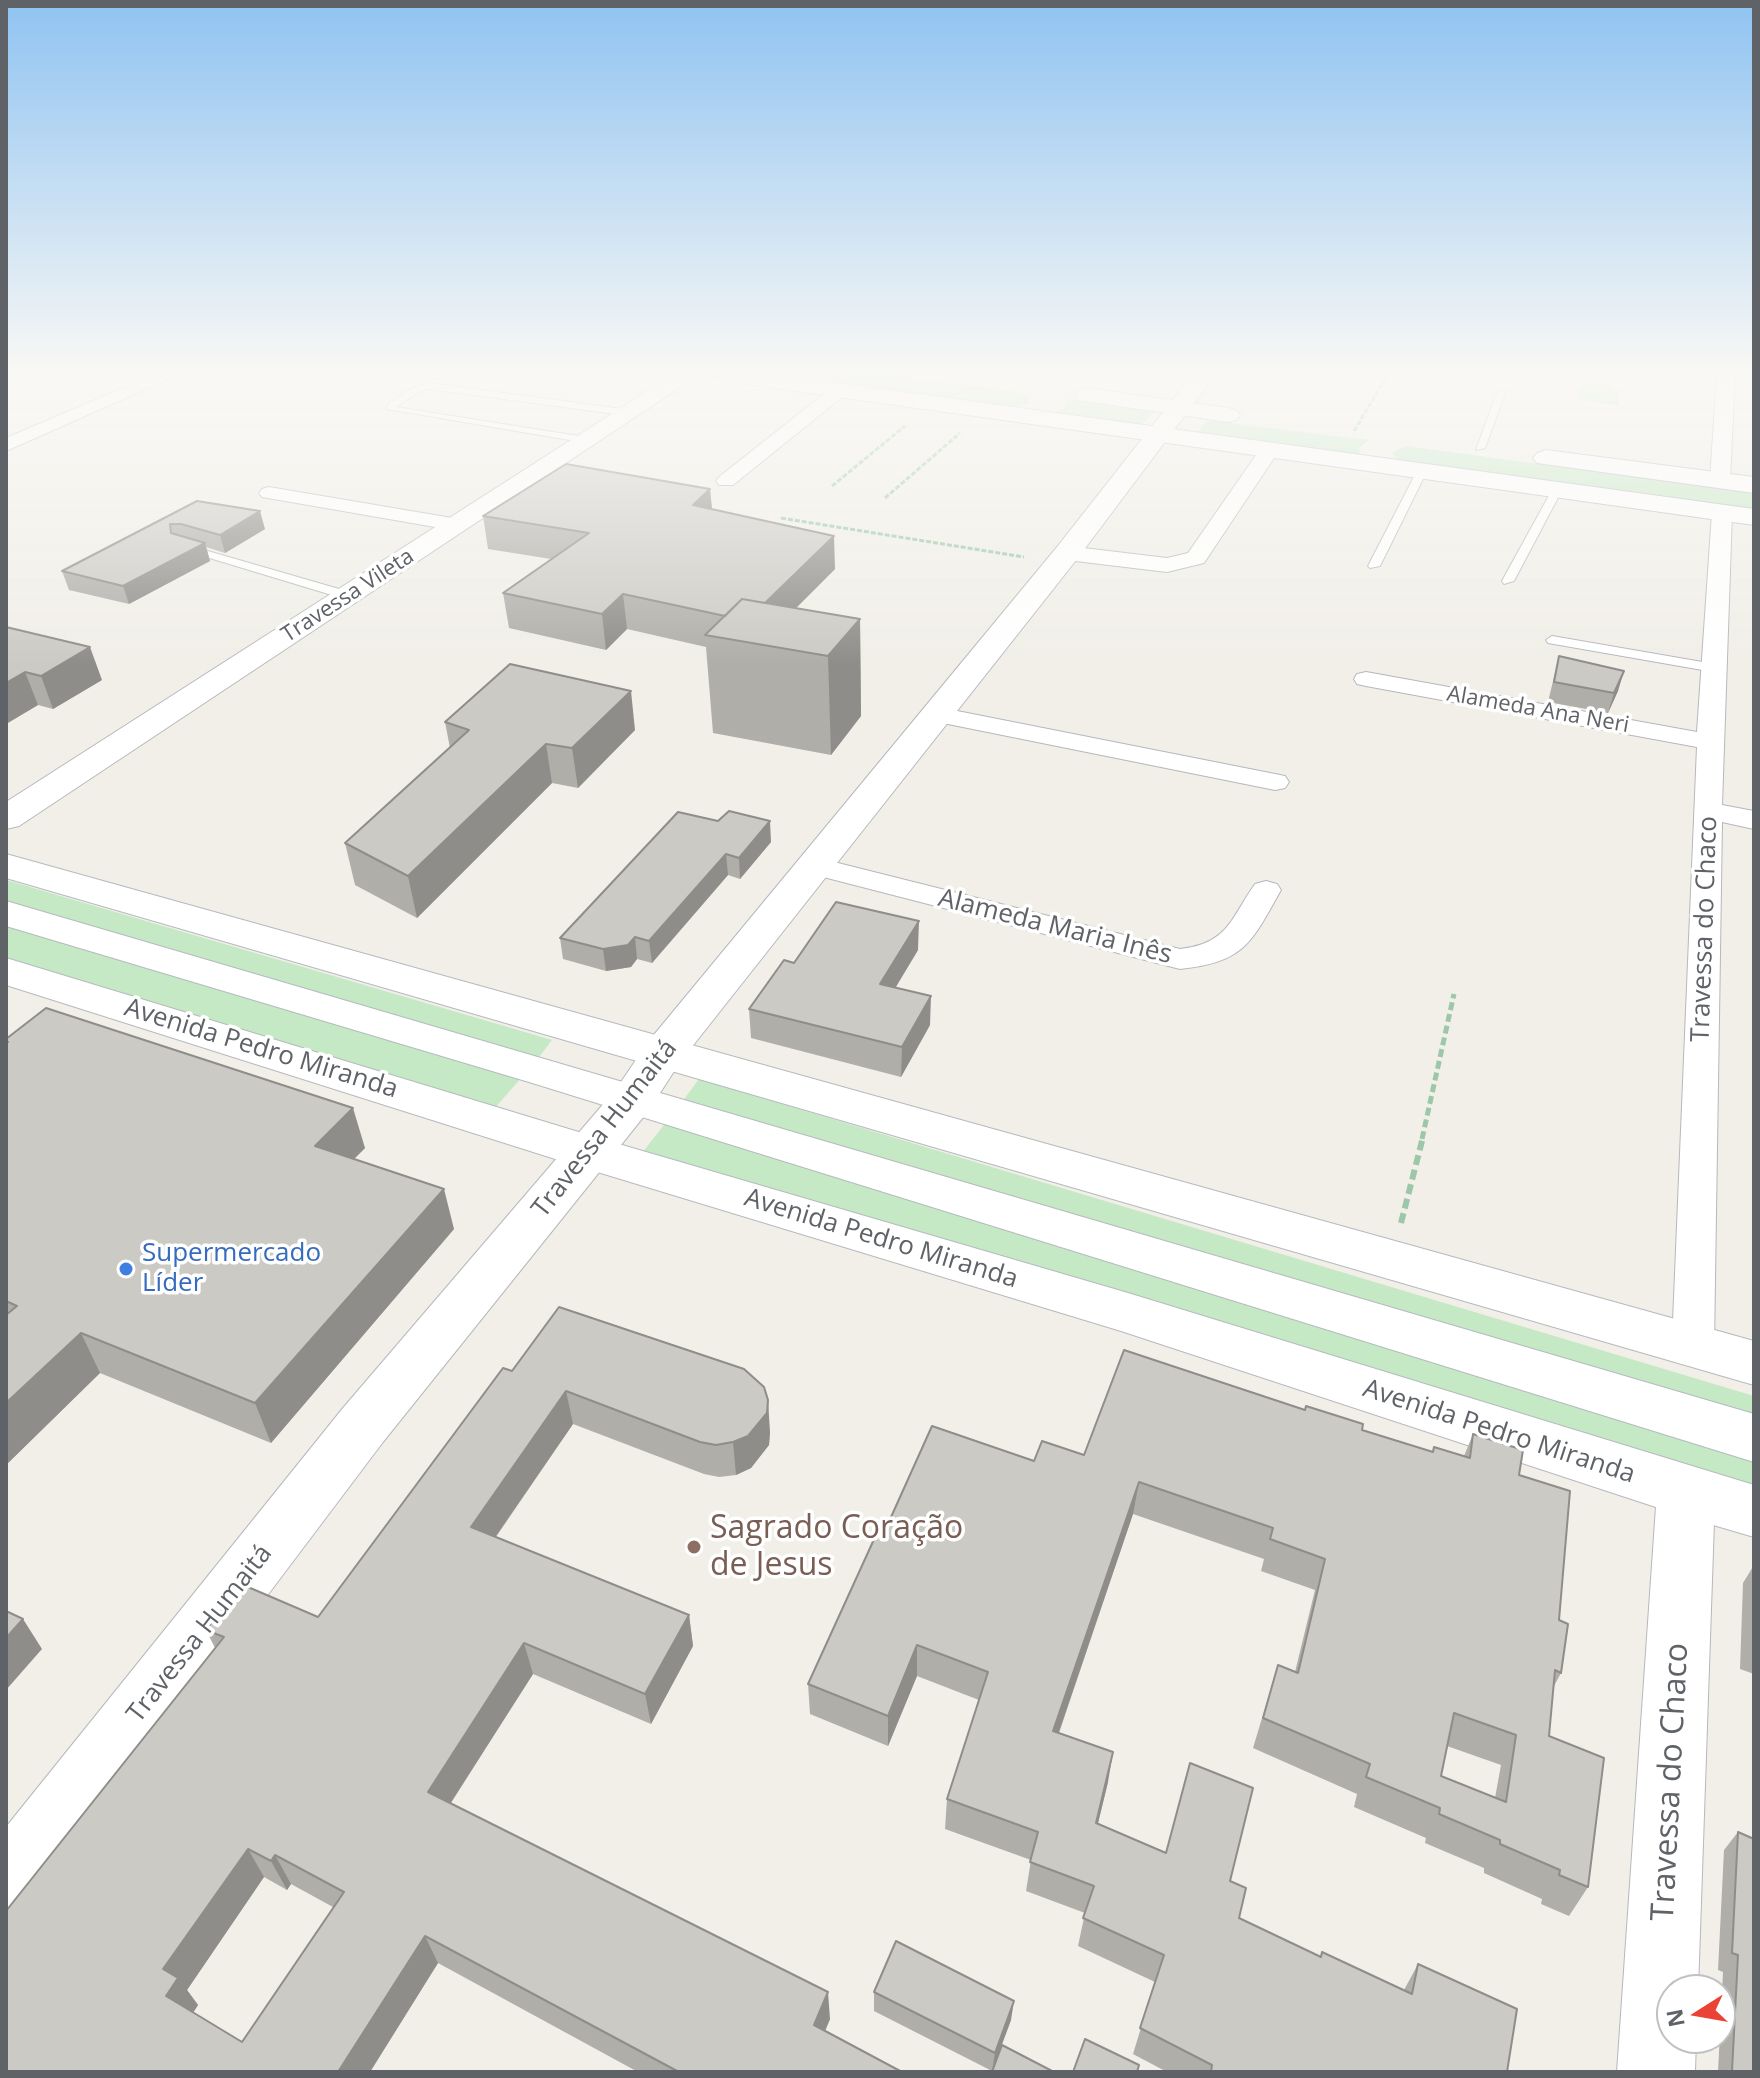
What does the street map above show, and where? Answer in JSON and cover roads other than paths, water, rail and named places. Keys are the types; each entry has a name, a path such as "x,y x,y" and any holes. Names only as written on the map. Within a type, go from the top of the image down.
{"main road":[{"name":"Travessa Vileta","path":"6,818 540,471"},
{"name":"Travessa Humaitá","path":"6,1884 363,1425 633,1099 664,1052 1130,471"},
{"path":"1422,471 1754,517"},
{"path":"1650,471 1754,485"},
{"path":"6,866 1754,1363"},
{"path":"6,913 1754,1438"},
{"name":"Avenida Pedro Miranda","path":"6,971 588,1152 1128,1313 1754,1511"},
{"name":"Travessa do Chaco","path":"1656,2072 1686,1492"}],"street":[{"path":"726,481 739,471"},
{"path":"1067,553 1167,565 1196,558 1255,471"},
{"path":"1720,480 1721,471"},
{"path":"269,493 458,525"},
{"name":"Travessa do Chaco","path":"1693,1345 1710,742 1722,513"},
{"name":"Alameda Ana Neri","path":"1366,679 1710,742"},
{"path":"937,715 1275,782"},
{"path":"1709,811 1754,820"},
{"name":"Alameda Maria Inês","path":"814,866 1180,959 1220,953 1233,944 1266,890"}],"lane":[{"path":"1374,566 1422,471"},
{"path":"1508,581 1557,490"},
{"path":"181,546 349,596"},
{"path":"1552,640 1714,668"}],"place":[{"name":"Supermercado Líder","path":"126,1269"},
{"name":"Sagrado Coração de Jesus","path":"694,1547"}]}
